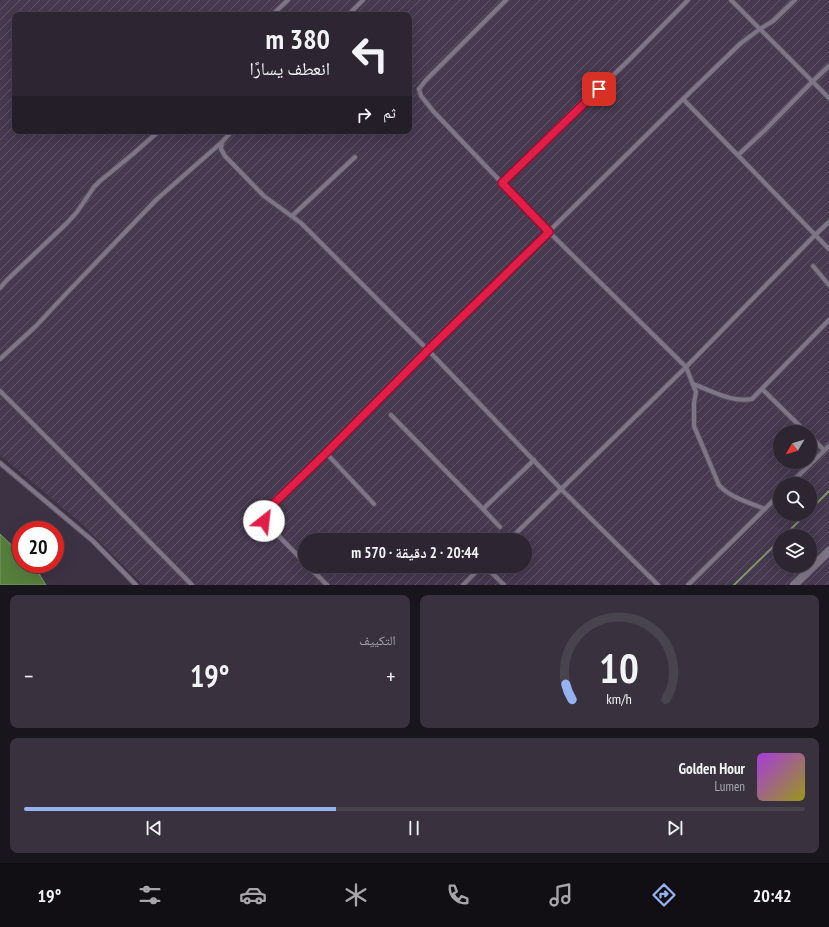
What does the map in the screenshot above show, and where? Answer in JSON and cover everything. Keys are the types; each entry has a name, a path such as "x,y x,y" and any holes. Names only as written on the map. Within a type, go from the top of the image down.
{"street":[{"path":"794,585 829,551"}],"lane":[{"path":"275,12 288,0"},
{"path":"351,12 363,0"},
{"path":"506,0 426,80 419,89 421,96 434,112 549,232 686,367 696,392 694,403 694,426 719,485 730,494 765,509"},
{"path":"502,183 632,57 688,0"},
{"path":"298,556 264,521 263,516 428,350 683,99 741,43 773,21 795,0"},
{"path":"734,1 829,98"},
{"path":"738,155 829,66"},
{"path":"683,99 829,249"},
{"path":"0,288 67,223 77,212 100,180 156,134"},
{"path":"0,360 36,326 156,200 229,134"},
{"path":"222,142 221,150 225,156 264,196 301,223 428,350 561,489 658,585"},
{"path":"292,216 355,157"},
{"path":"516,533 686,367 829,222"},
{"path":"813,266 829,285"},
{"path":"693,384 732,399 752,399 829,320"},
{"path":"762,388 799,425"},
{"path":"0,391 192,585"},
{"path":"391,416 500,527"},
{"path":"817,443 824,450"},
{"path":"797,477 829,446"},
{"path":"326,453 374,504"},
{"path":"483,509 534,460"},
{"path":"0,463 93,541 136,585"},
{"path":"688,585 773,501"},
{"path":"315,573 327,585"},
{"path":"463,585 476,573"},
{"path":"491,573 504,585"}],"shaded area":[{"path":"0,0 829,0 829,585 143,585 84,526 0,455"},
{"path":"0,534 12,545 12,573 39,573 46,585 0,585"}],"waterway":[{"path":"817,503 829,491"},
{"path":"791,529 799,521"},
{"path":"734,585 773,547"}],"route":[{"path":"264,521 263,516 266,511 549,232 502,183 599,89"}]}
